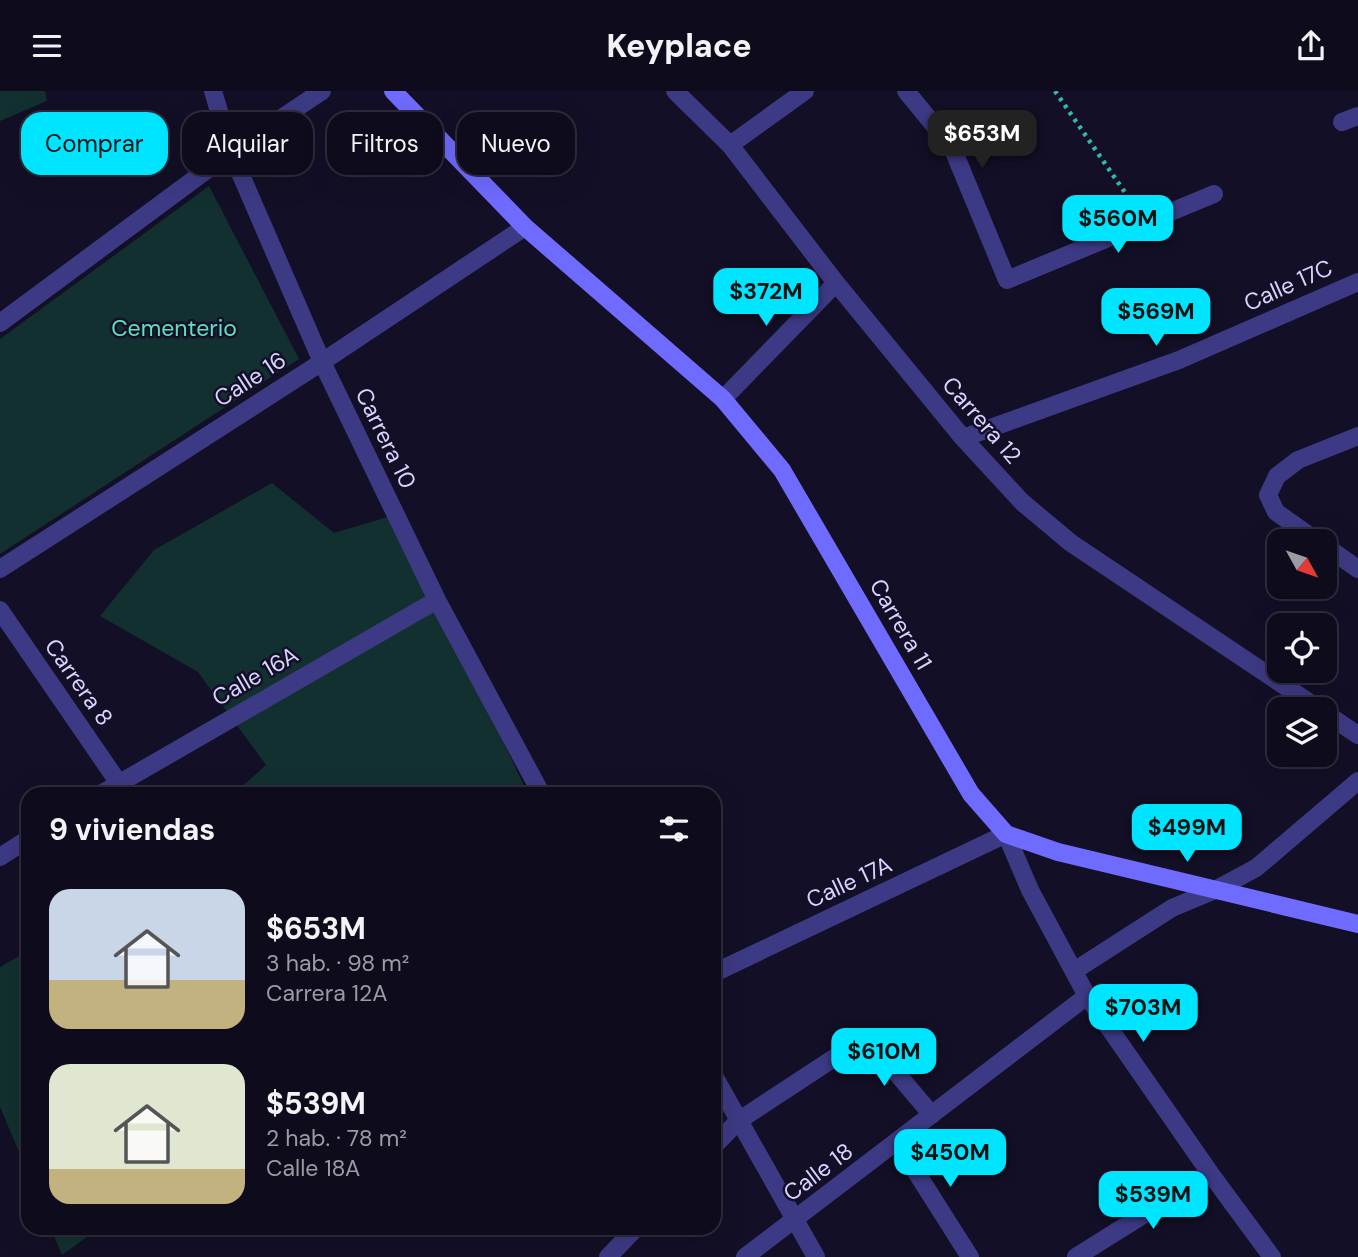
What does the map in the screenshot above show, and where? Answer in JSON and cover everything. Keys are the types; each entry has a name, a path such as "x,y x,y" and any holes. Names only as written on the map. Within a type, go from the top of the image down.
{"street":[{"name":"Carrera 10","path":"213,91 219,112"},
{"path":"290,112 321,91"},
{"name":"Carrera 11","path":"393,91 525,227 723,399 782,470 971,794 1006,834 1030,891 1087,996 1272,1257"},
{"name":"Carrera 12","path":"675,91 730,145 836,283 963,438 1022,502 1071,544 1301,697"},
{"path":"730,145 806,91"},
{"path":"906,91 951,147 1007,280 1214,194"},
{"path":"0,323 200,175"},
{"name":"Carrera 10","path":"241,175 322,362 437,600 538,787"},
{"name":"Calle 16","path":"0,569 322,362 525,227"},
{"name":"Calle 17C","path":"963,438 1179,360 1358,282"},
{"path":"723,399 836,283"},
{"path":"1300,529 1276,512 1268,495 1277,476 1298,460 1358,436"},
{"path":"1337,554 1358,569"},
{"name":"Calle 16A","path":"111,787 437,600"},
{"name":"Carrera 8","path":"0,610 118,782"},
{"path":"1337,721 1358,735"},
{"path":"1074,971 1172,908 1214,891 1256,868 1358,781"},
{"path":"1006,834 1058,852 1358,925"},
{"name":"Calle 17A","path":"721,970 1006,834"},
{"path":"0,857 21,844"},
{"name":"Calle 18","path":"745,1257 1087,996"},
{"path":"721,1139 738,1121 866,1037 932,1115"},
{"path":"721,1089 816,1257"},
{"path":"897,1142 970,1257"},
{"path":"1076,1257 1210,1173"},
{"path":"608,1257 629,1235"}],"path":[{"path":"1055,91 1145,223"}],"green space":[{"path":"0,91 45,91 47,101 0,121"},
{"name":"Cementerio","path":"209,186 299,359 0,554 0,339"},
{"path":"272,483 334,533 391,516 458,647 525,787 242,787 266,765 198,672 100,616 154,550"},
{"path":"21,955 21,1156 0,1107 0,967"},
{"path":"54,1235 90,1235 62,1255"}]}
